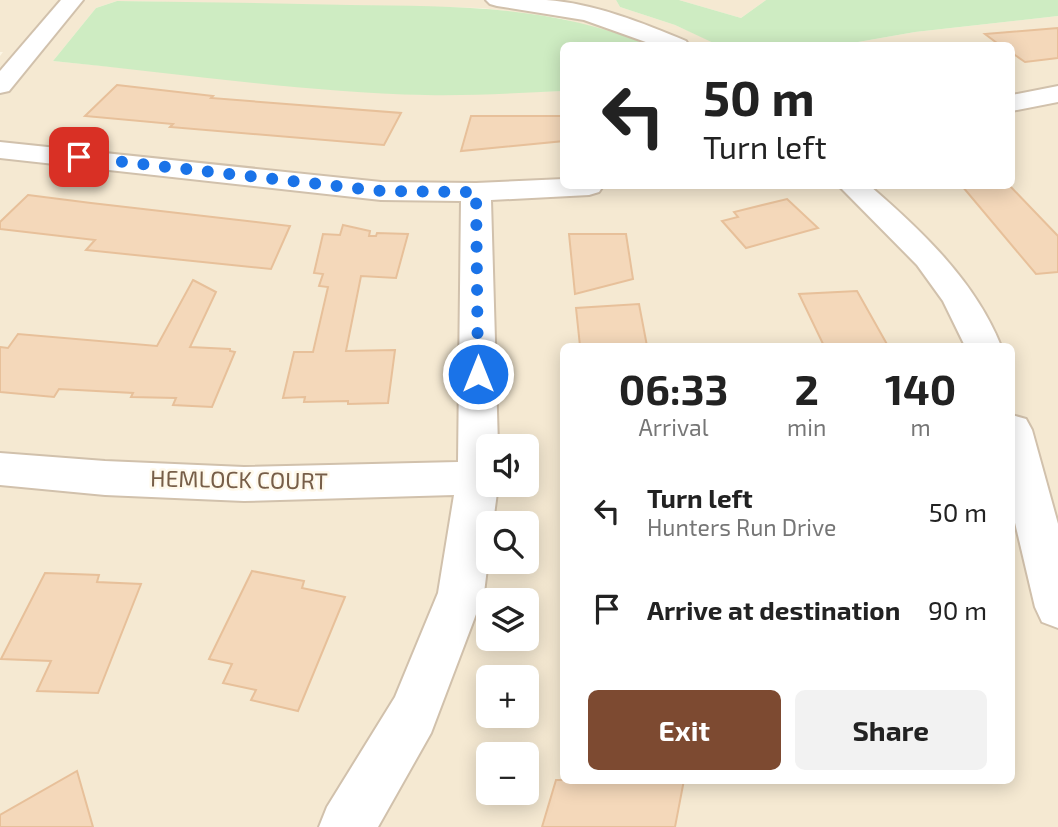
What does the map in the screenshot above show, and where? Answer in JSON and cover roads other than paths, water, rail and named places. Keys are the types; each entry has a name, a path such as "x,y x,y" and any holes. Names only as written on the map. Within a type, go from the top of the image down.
{"street":[{"path":"0,86 72,0"},
{"path":"497,0 575,5 669,42"},
{"path":"1015,102 1058,94"},
{"path":"0,150 381,191 476,192 560,188"},
{"path":"856,189 908,234 944,275 982,343"},
{"path":"476,192 478,434"},
{"path":"1015,442 1058,607"},
{"name":"HEMLOCK COURT","path":"0,469 106,478 244,484 476,478"},
{"path":"347,827 414,716 461,593 476,492"}]}
